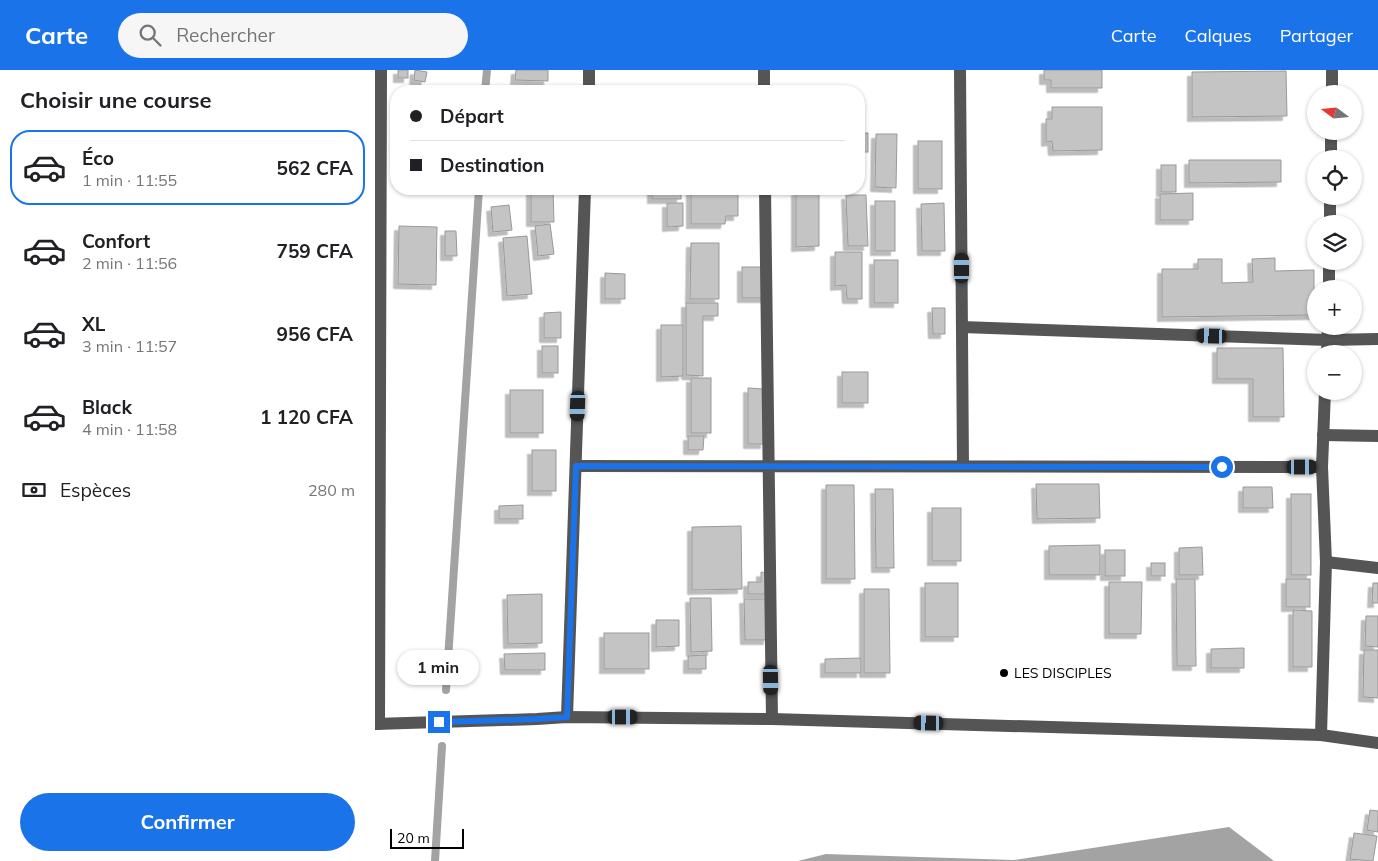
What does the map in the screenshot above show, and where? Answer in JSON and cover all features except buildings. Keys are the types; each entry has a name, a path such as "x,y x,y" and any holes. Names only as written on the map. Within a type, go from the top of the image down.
{"street":[{"path":"381,70 377,724 567,717 772,719 1321,735 1378,743"},
{"path":"589,70 589,85"},
{"path":"764,70 764,85"},
{"path":"960,70 963,466"},
{"path":"1332,70 1332,85"},
{"path":"567,717 585,195"},
{"path":"765,195 772,719"},
{"path":"962,327 1328,340 1378,339"},
{"path":"1328,335 1328,345"},
{"path":"1321,735 1326,562 1322,468 1325,400"},
{"path":"1323,435 1378,436"},
{"path":"576,466 1322,468"},
{"path":"1326,562 1378,568"}],"shaded area":[{"path":"1229,827 1274,861 798,861 826,854 1014,860"}],"waterway":[{"path":"486,85 487,70"},
{"path":"446,690 479,195"},
{"path":"435,861 442,746"}],"place":[{"name":"LES DISCIPLES","path":"1004,673"}],"route":[{"path":"439,722 567,717 576,466 1222,467"}]}
